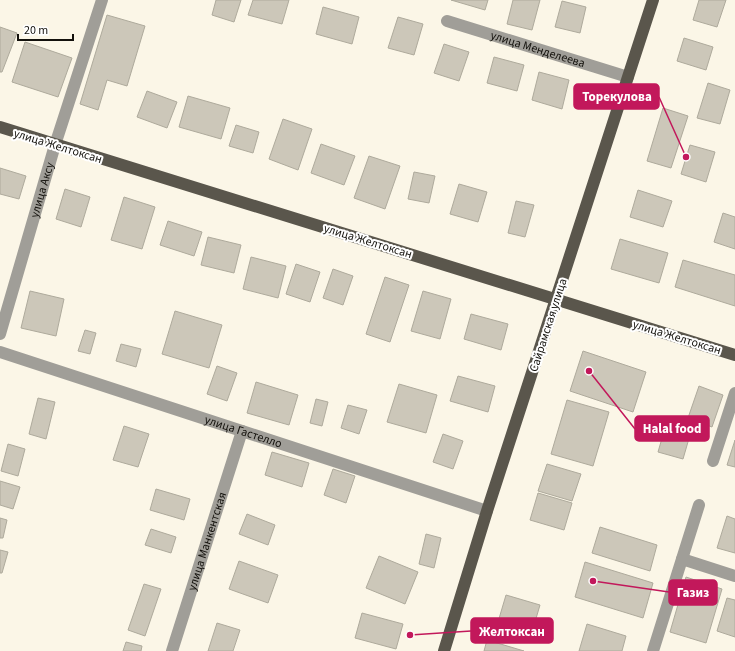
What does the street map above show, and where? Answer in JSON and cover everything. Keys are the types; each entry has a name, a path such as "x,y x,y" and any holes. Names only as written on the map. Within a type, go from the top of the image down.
{"main road":[{"name":"Сайрамская улица","path":"444,651 487,511 653,0"},
{"name":"улица Желтоксан","path":"0,127 735,355"}],"street":[{"name":"улица Аксу","path":"0,334 55,145 102,0"},
{"name":"улица Менделеева","path":"447,21 628,77"},
{"name":"улица Гастелло","path":"0,352 487,511"},
{"path":"713,461 735,393"},
{"name":"улица Манкентская","path":"172,651 242,431"},
{"path":"653,651 699,505"},
{"path":"682,559 735,576"}],"building":[{"path":"216,0 241,0 234,22 212,15"},
{"path":"253,0 289,0 282,24 248,15"},
{"path":"451,0 488,0 485,10"},
{"path":"513,0 540,0 532,30 507,24"},
{"path":"699,0 726,0 717,27 693,20"},
{"path":"562,1 586,7 580,33 555,27"},
{"path":"323,7 359,17 352,44 316,34"},
{"path":"107,15 145,26 127,86 107,80 98,110 80,104"},
{"path":"398,17 423,24 414,55 388,48"},
{"path":"0,27 17,33 2,72 0,72"},
{"path":"684,38 713,47 706,70 677,61"},
{"path":"25,42 72,58 58,97 12,82"},
{"path":"444,44 469,52 459,81 434,73"},
{"path":"494,57 524,65 517,91 487,83"},
{"path":"539,72 569,80 562,109 532,100"},
{"path":"708,83 730,90 720,124 697,118"},
{"path":"147,91 177,102 167,128 137,117"},
{"path":"188,96 230,108 221,139 179,127"},
{"path":"663,108 688,116 671,168 647,161"},
{"path":"283,119 312,129 298,170 269,159"},
{"path":"236,125 259,132 253,153 229,146"},
{"path":"321,144 355,156 344,185 311,173"},
{"path":"690,145 715,152 706,182 681,174"},
{"path":"369,156 400,166 385,209 354,198"},
{"path":"0,168 26,176 19,199 0,194"},
{"path":"414,172 435,176 429,203 408,199"},
{"path":"459,184 487,192 478,222 450,214"},
{"path":"65,189 90,197 81,227 56,219"},
{"path":"638,190 672,201 663,227 630,217"},
{"path":"124,197 155,207 142,249 111,240"},
{"path":"516,201 534,205 525,237 508,233"},
{"path":"723,213 735,217 735,249 714,242"},
{"path":"168,221 202,232 194,256 160,245"},
{"path":"208,237 241,245 234,273 201,265"},
{"path":"620,239 668,253 659,283 611,269"},
{"path":"251,257 286,266 278,298 243,289"},
{"path":"683,260 735,275 735,306 675,287"},
{"path":"296,264 320,272 310,302 286,294"},
{"path":"333,269 353,276 343,305 323,298"},
{"path":"385,277 409,285 390,342 366,334"},
{"path":"30,291 64,299 56,336 21,328"},
{"path":"423,291 451,299 440,339 411,331"},
{"path":"175,311 222,325 209,368 162,354"},
{"path":"471,314 508,324 501,350 464,339"},
{"path":"85,330 96,333 90,354 78,351"},
{"path":"121,344 141,349 136,367 116,361"},
{"path":"583,351 646,372 633,412 570,391"},
{"path":"217,366 237,373 227,401 207,394"},
{"path":"458,376 495,386 488,412 450,401"},
{"path":"256,382 298,395 289,425 247,413"},
{"path":"399,384 437,395 426,433 387,422"},
{"path":"699,386 723,395 712,427 688,418"},
{"path":"38,398 55,402 46,439 29,434"},
{"path":"316,399 328,402 322,426 310,423"},
{"path":"567,400 609,412 593,466 551,454"},
{"path":"348,405 367,410 359,434 341,428"},
{"path":"124,426 149,434 138,467 113,460"},
{"path":"665,428 690,435 683,459 658,452"},
{"path":"443,434 463,441 453,469 433,462"},
{"path":"735,440 735,467 727,465"},
{"path":"8,444 25,449 18,476 1,471"},
{"path":"272,452 309,463 302,487 265,475"},
{"path":"547,464 581,474 572,501 538,491"},
{"path":"333,469 355,476 346,503 324,495"},
{"path":"0,481 20,487 13,509 0,505"},
{"path":"156,489 190,499 184,520 150,510"},
{"path":"538,493 572,503 564,530 530,520"},
{"path":"247,514 275,525 268,545 239,534"},
{"path":"727,516 735,519 735,553 717,548"},
{"path":"0,518 7,520 3,538 0,538"},
{"path":"600,527 657,545 650,571 592,553"},
{"path":"151,529 176,537 171,553 145,545"},
{"path":"426,534 441,538 434,568 419,564"},
{"path":"0,550 8,552 2,573 0,573"},
{"path":"379,556 418,572 405,604 366,588"},
{"path":"239,561 278,575 268,603 229,589"},
{"path":"585,562 653,583 643,618 575,597"},
{"path":"686,577 722,589 706,643 670,632"},
{"path":"144,584 161,589 145,636 128,630"},
{"path":"506,595 540,605 532,632 498,622"},
{"path":"727,598 735,600 735,637 717,631"},
{"path":"362,613 403,624 396,649 355,638"},
{"path":"217,623 240,630 233,651 208,651"},
{"path":"587,624 626,636 622,651 579,651"},
{"path":"487,640 524,651 484,651"},
{"path":"126,642 142,646 141,651 123,651"}],"place":[{"name":"Торекулова","path":"686,157"},
{"name":"Halal food","path":"589,371"},
{"name":"Газиз","path":"593,581"},
{"name":"Желтоксан","path":"410,635"}]}
